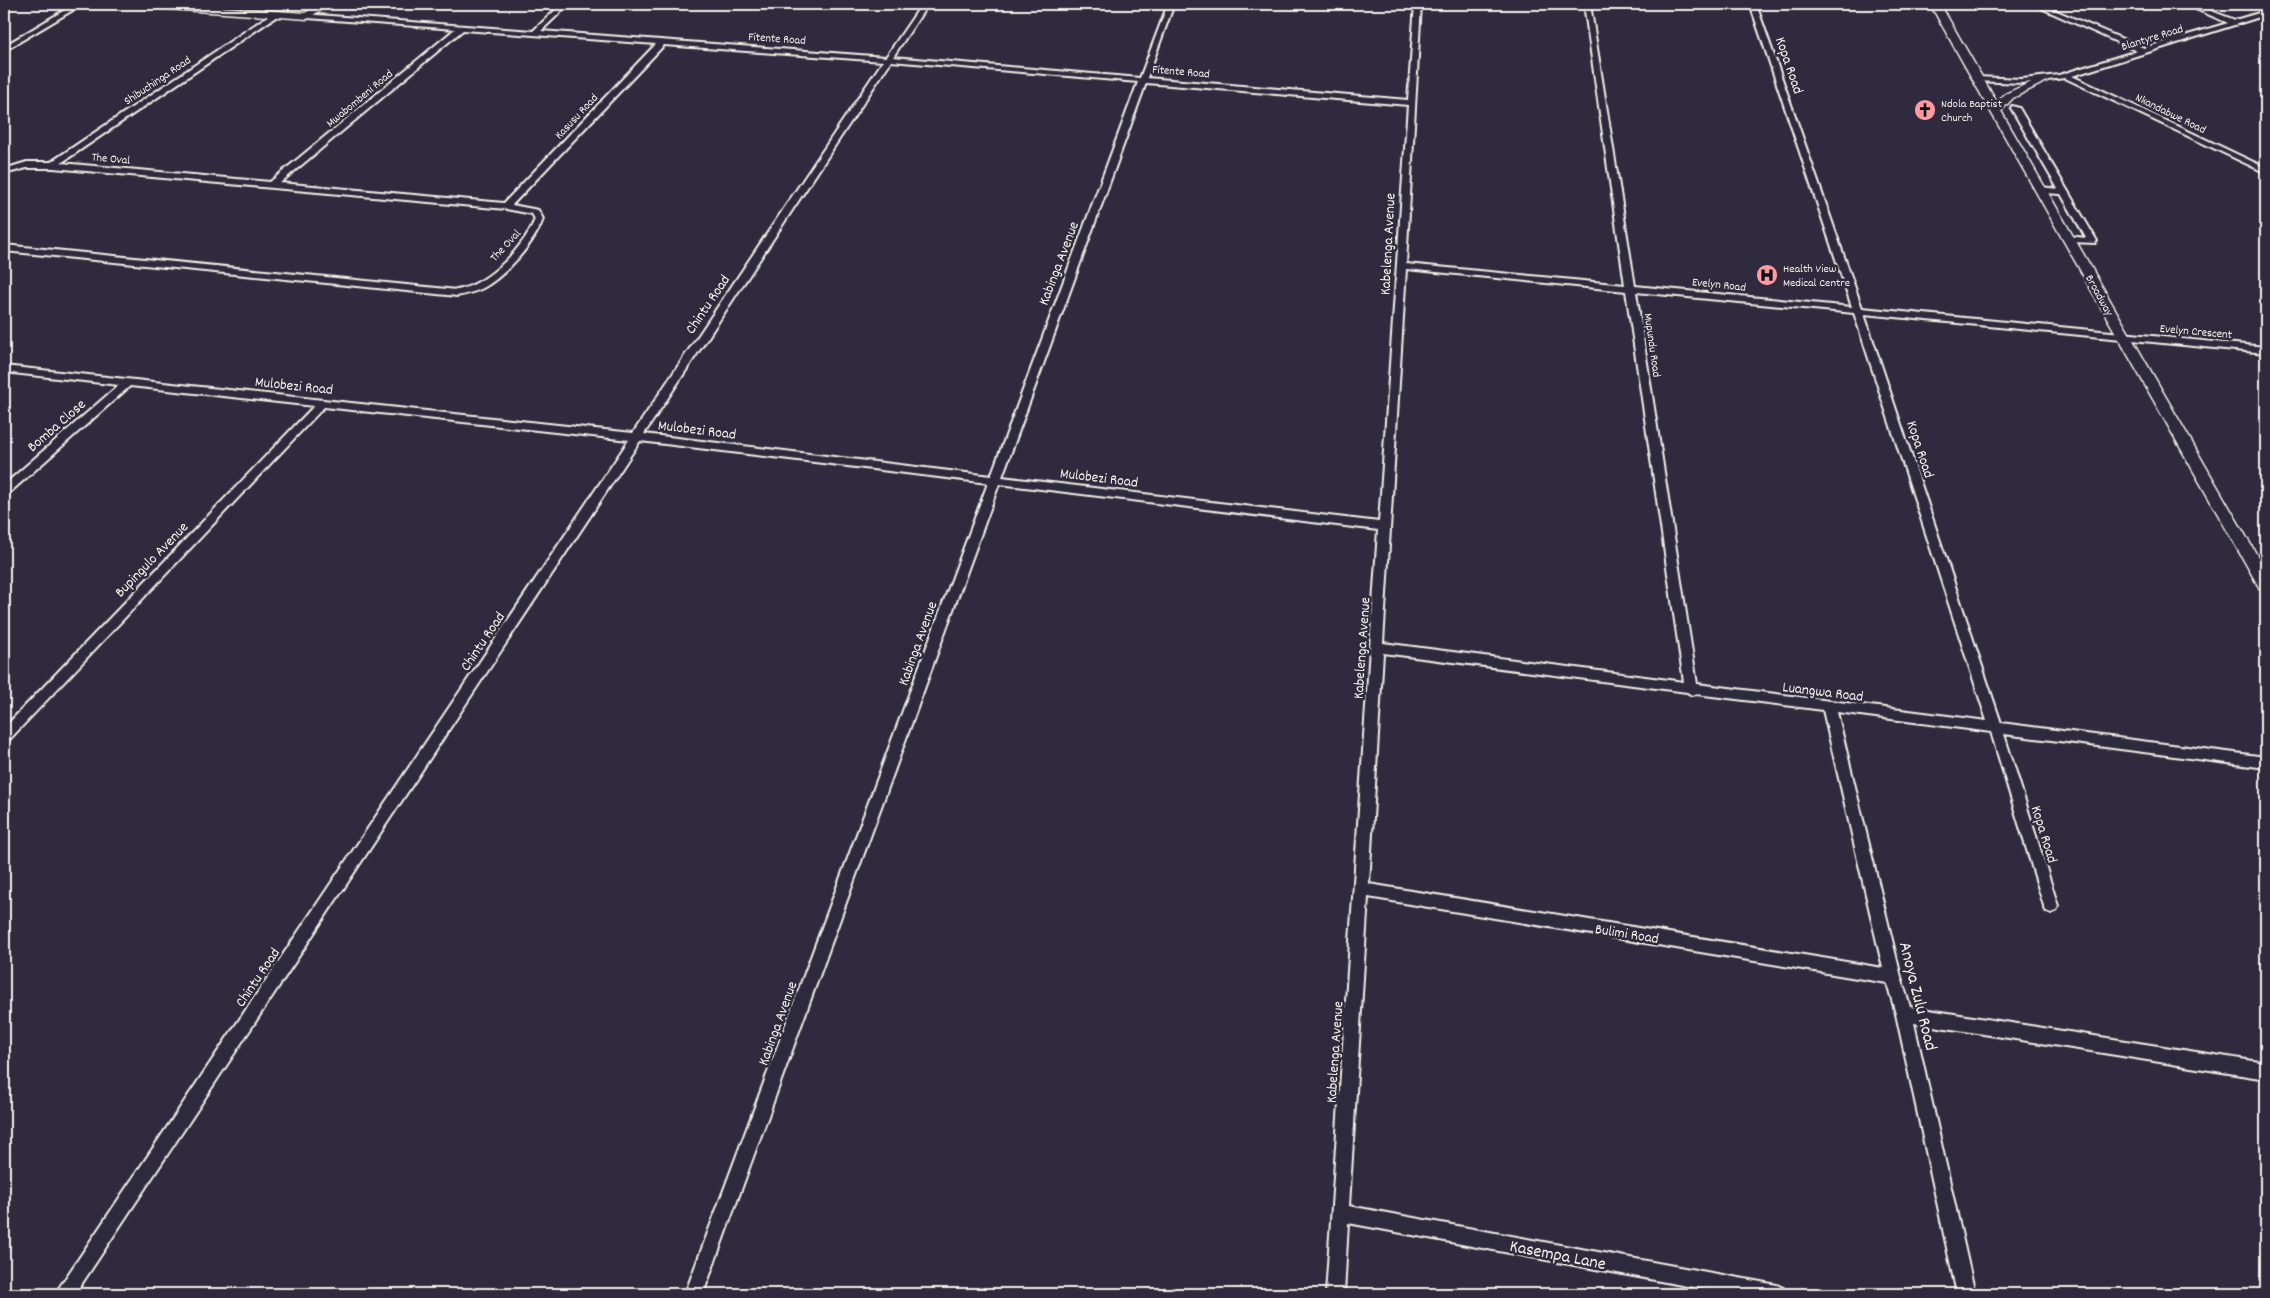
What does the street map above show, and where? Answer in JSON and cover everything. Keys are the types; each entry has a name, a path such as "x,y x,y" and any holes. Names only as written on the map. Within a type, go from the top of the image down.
{"main road":[{"name":"Fitente Road","path":"140,4 307,16"},
{"path":"307,16 325,4"},
{"name":"Broadway","path":"1935,4 2266,585"},
{"path":"1996,110 2009,96 2048,79"}],"street":[{"path":"4,49 80,4"},
{"path":"535,32 566,4"},
{"name":"Chintu Road","path":"65,1294 925,4"},
{"name":"Kabinga Avenue","path":"694,1294 1171,4"},
{"name":"Kabelenga Avenue","path":"1334,1294 1418,4"},
{"name":"Mupundu Road","path":"1588,4 1692,690"},
{"name":"Kopa Road","path":"1753,4 1859,310 1998,729 2051,906"},
{"path":"2035,4 2144,51"},
{"path":"2187,4 2235,23"},
{"name":"Shibuchinga Road","path":"53,165 274,14"},
{"name":"Blantyre Road","path":"1976,77 2048,79 2067,76 2266,14"},
{"name":"Fitente Road","path":"307,16 889,59 1411,103"},
{"name":"Mwabombeni Road","path":"272,185 461,28"},
{"name":"Kasusu Road","path":"506,206 662,42"},
{"name":"Nkandabwe Road","path":"2067,76 2266,171"},
{"path":"2015,108 2092,240 2069,239"},
{"name":"The Oval","path":"4,171 27,164 53,165 506,206 535,212 539,219 538,228 485,283 472,290 457,293 4,248"},
{"path":"2041,190 2064,192"},
{"name":"Evelyn Road","path":"1402,266 2124,337"},
{"name":"Evelyn Crescent","path":"2124,337 2266,350"},
{"name":"Mulobezi Road","path":"4,369 638,437 1385,527"},
{"name":"Bomba Close","path":"4,491 127,383"},
{"name":"Bupingulo Avenue","path":"4,736 322,403"},
{"name":"Luangwa Road","path":"1377,647 1692,690 2266,764"},
{"name":"Anoya Zulu Road","path":"1829,708 1893,977 1904,1014 1966,1294"},
{"name":"Bulimi Road","path":"1360,889 1893,977"},
{"path":"1904,1014 2266,1071"},
{"name":"Kasempa Lane","path":"1340,1213 1777,1294"}],"place":[{"name":"Ndola Baptist Church","path":"1925,110"},
{"name":"Health View Medical Centre","path":"1767,275"}]}
